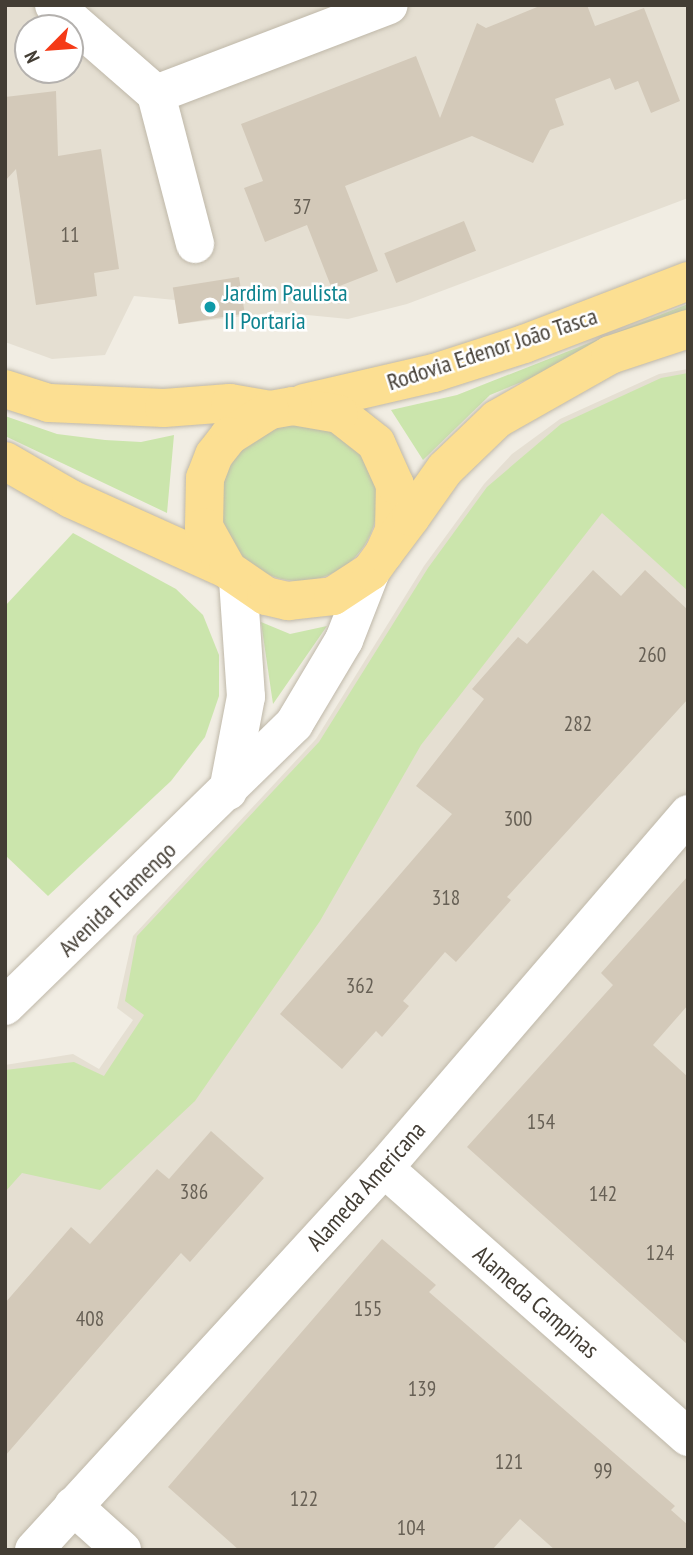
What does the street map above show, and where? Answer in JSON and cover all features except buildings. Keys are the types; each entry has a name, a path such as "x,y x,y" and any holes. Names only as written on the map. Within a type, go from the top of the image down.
{"main road":[{"name":"Rodovia Edenor João Tasca","path":"5,389 49,403 164,408 230,404 282,408 472,360 688,281"},
{"name":"Rodovia Edenor João Tasca","path":"378,562 445,469 497,419 610,355 688,329"},
{"path":"5,461 71,499 233,574 266,596 311,601 333,596 378,562 397,508 395,485 376,443 339,414 282,408 229,436 205,478 204,527 233,574"}],"street":[{"path":"54,5 156,94 195,244"},
{"path":"156,94 389,5"},
{"name":"Avenida Flamengo","path":"5,1006 228,791 294,723 344,640 378,562"},
{"path":"228,791 246,697 233,574"},
{"name":"Alameda Americana","path":"34,1550 384,1168 687,815"},
{"name":"Alameda Campinas","path":"384,1168 688,1437"},
{"path":"73,1506 122,1550"}],"shaded area":[{"path":"5,5 688,5 688,198 407,304 348,319 277,312 179,324 175,300 134,296 105,355 52,359 5,342"},
{"path":"688,369 688,1550 5,1550 5,1065 73,1054 99,1069 133,1020 117,1008 133,936 316,739 424,566 484,484 512,454 560,419 659,374"}],"green space":[{"path":"688,304 688,313 490,395 423,460 391,410 457,395"},
{"path":"688,373 688,591 602,513 421,745 320,921 195,1101 100,1190 22,1173 5,1192 5,1070 74,1062 104,1076 144,1015 125,1001 137,936 319,742 428,568 487,487 561,424 661,378"},
{"path":"5,416 57,434 105,440 141,442 174,435 167,513 5,436"},
{"path":"299,425 329,431 354,448 371,473 377,503 371,533 354,558 329,575 299,581 269,575 244,558 227,533 221,503 227,473 244,448 269,431"},
{"path":"73,533 176,589 203,615 219,655 219,696 205,737 171,781 48,896 5,855 5,606"},
{"path":"261,622 290,634 327,626 273,704"}],"place":[{"name":"Jardim Paulista II Portaria","path":"210,307"}]}
